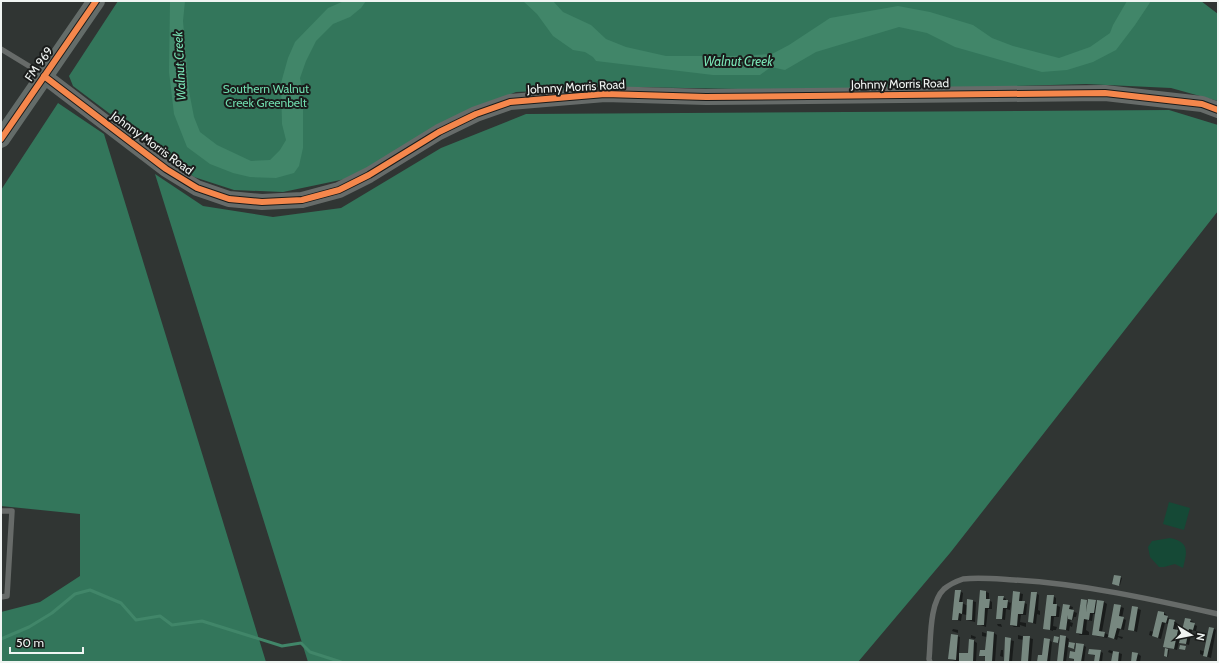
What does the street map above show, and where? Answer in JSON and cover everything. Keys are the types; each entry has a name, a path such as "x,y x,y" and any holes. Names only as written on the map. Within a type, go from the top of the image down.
{"main road":[{"name":"FM 969","path":"1,139 96,1"}],"street":[{"name":"Johnny Morris Road","path":"44,76 166,170 197,188 229,199 262,202 302,200 339,190 368,175 439,132 476,114 510,102 605,94 706,97 1105,93 1202,104 1218,110"}],"lane":[{"path":"1,49 44,76"},
{"path":"1,511 12,511 7,596 1,597"},
{"path":"930,662 929,659 934,607 944,589 961,580 974,578 1042,582 1149,599 1218,614"}],"shaded area":[{"path":"1169,502 1190,508 1184,530 1163,524"},
{"path":"1170,538 1181,542 1186,548 1183,568 1175,564 1159,567 1150,557 1148,547 1152,541"}],"green space":[{"name":"Southern Walnut Creek Greenbelt","path":"118,1 1201,1 1218,14 1218,101 1171,88 1086,84 848,91 631,87 516,92 471,110 350,178 283,192 234,190 194,177 73,86 69,76"},
{"path":"58,103 104,134 266,662 1,662 1,612 40,602 80,576 80,514 1,506 1,190"},
{"path":"1169,110 1218,125 1218,211 950,553 858,662 308,662 155,174 203,206 273,217 341,208 441,148 526,114"}],"water":[{"name":"Walnut Creek","path":"170,1 185,1 183,21 189,91 194,117 200,132 217,145 251,161 270,160 280,150 286,140 282,124 281,83 288,58 295,42 328,8 344,1 366,1 361,8 350,17 333,24 316,41 306,61 300,78 303,95 303,148 299,166 294,173 276,178 250,177 233,173 210,164 187,147 174,114 169,72"},
{"name":"Walnut Creek","path":"523,1 553,1 563,12 591,25 606,39 626,47 666,56 732,56 772,54 789,45 830,18 898,6 930,12 973,25 992,38 1013,46 1059,58 1090,47 1110,33 1127,1 1151,1 1116,50 1093,62 1067,70 1042,72 955,47 927,33 899,27 816,52 785,70 771,67 760,75 713,75 596,61 585,52 573,50 553,36 537,14"}],"building":[{"path":"1114,575 1121,576 1119,586 1112,584"},
{"path":"955,590 961,590 959,602 963,602 962,614 959,613 958,620 952,620"},
{"path":"980,590 986,591 986,599 990,599 989,608 985,608 984,625 977,625"},
{"path":"1013,591 1020,592 1019,601 1025,601 1023,614 1018,614 1017,626 1010,625"},
{"path":"1031,592 1037,592 1033,623 1028,622"},
{"path":"1047,595 1054,595 1053,604 1057,604 1056,616 1051,616 1050,630 1043,629"},
{"path":"998,596 1004,596 1003,600 1008,600 1007,608 1003,608 1002,619 996,619"},
{"path":"967,599 973,600 972,620 966,620"},
{"path":"1081,599 1087,600 1086,612 1088,599 1096,600 1094,613 1090,613 1089,620 1084,619 1082,634 1076,633"},
{"path":"1097,600 1104,601 1099,631 1105,632 1104,637 1092,635"},
{"path":"1063,604 1070,605 1069,609 1074,610 1072,620 1068,619 1068,615 1066,630 1059,629"},
{"path":"1114,604 1121,605 1119,616 1124,617 1121,629 1117,628 1114,639 1108,637"},
{"path":"1132,606 1138,607 1134,631 1128,630"},
{"path":"1158,611 1164,612 1164,615 1168,616 1166,623 1162,622 1158,638 1152,636"},
{"path":"1185,618 1191,619 1190,622 1195,623 1193,630 1189,629 1186,644 1179,643"},
{"path":"1169,619 1175,620 1173,629 1178,630 1174,649 1163,647"},
{"path":"1209,627 1214,628 1207,657 1203,656"},
{"path":"987,631 994,632 992,662 985,662 985,656 979,656 980,650 985,650"},
{"path":"951,634 958,635 956,660 948,659"},
{"path":"1060,635 1066,636 1063,662 1057,662"},
{"path":"1023,636 1030,636 1028,662 1021,662"},
{"path":"1054,636 1059,637 1058,643 1053,642"},
{"path":"1005,637 1011,638 1009,662 1004,662"},
{"path":"1044,638 1050,639 1047,662 1037,662 1038,655 1042,655"},
{"path":"969,639 974,640 973,662 959,662 959,653 968,653"},
{"path":"1069,642 1075,643 1074,649 1068,647"},
{"path":"1076,643 1084,644 1081,662 1074,662 1074,659 1069,658 1070,651 1075,652"},
{"path":"1180,645 1186,646 1185,650 1179,649"},
{"path":"1165,648 1168,649 1167,657 1164,656"},
{"path":"1089,649 1101,650 1099,662 1094,662 1095,655 1088,654"},
{"path":"1113,651 1119,652 1118,662 1111,662"},
{"path":"1132,652 1138,653 1136,662 1131,662"}],"waterway":[{"path":"1,639 29,627 52,613 75,594 90,590 121,603 136,620 160,616 172,625 202,621 282,646 301,643 310,652 341,662"}],"cycle path":[{"path":"1,139 96,1"},
{"path":"44,76 166,169 197,188 229,199 262,202 302,200 339,190 369,175 439,132 476,114 510,102 605,94 706,97 1105,93 1202,104 1218,110"}]}
